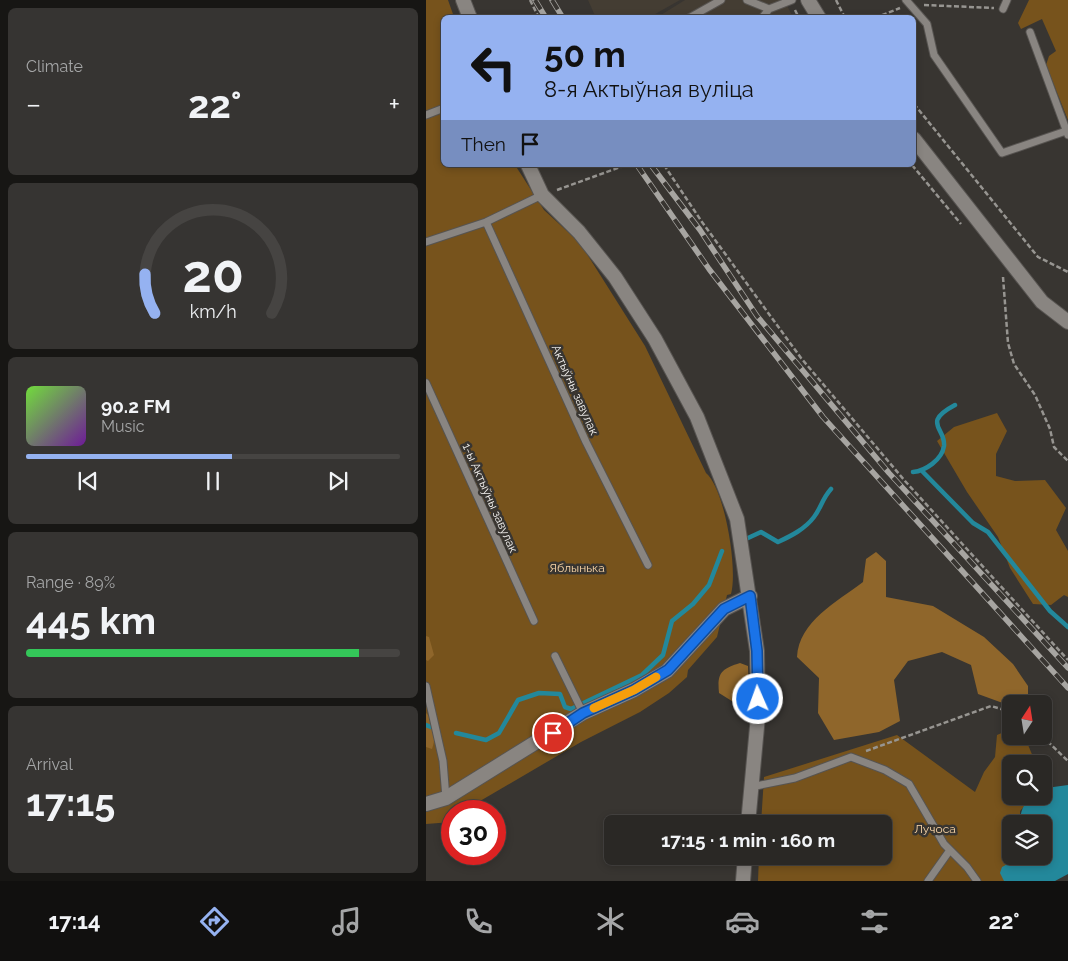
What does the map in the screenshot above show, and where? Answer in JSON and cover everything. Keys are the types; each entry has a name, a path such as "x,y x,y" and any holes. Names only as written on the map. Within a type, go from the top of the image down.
{"street":[{"path":"463,0 469,15"},
{"path":"808,0 817,15"},
{"path":"916,142 1042,302 1068,322"},
{"path":"529,167 542,195 579,232 615,278 655,339 697,417 737,519 757,651 758,716 748,815"},
{"path":"426,804 446,798 582,711 634,690 668,670 724,609 750,596"},
{"path":"743,881 744,865"}],"lane":[{"path":"694,15 721,0"},
{"path":"747,0 769,9"},
{"path":"764,15 769,9 792,0"},
{"path":"1002,8 1007,0"},
{"path":"908,2 927,24 934,54 1002,153 1067,133 1030,32"},
{"path":"426,114 441,109"},
{"path":"426,242 486,222 542,195"},
{"name":"Актыўны завулак","path":"486,222 586,442 648,565"},
{"name":"1-ы Актыўны завулак","path":"426,383 534,622"},
{"path":"555,656 582,711"},
{"path":"426,686 443,761 446,798"},
{"path":"750,787 795,778 851,757 886,770 909,784 944,844 977,881"},
{"path":"928,881 950,850"}],"path":[{"path":"530,0 538,15"},
{"path":"836,0 844,15"},
{"path":"881,15 908,2 1002,8"},
{"path":"916,106 1038,258 1068,272"},
{"path":"542,195 620,167"},
{"path":"665,167 702,222 801,358 905,481 1068,660"},
{"path":"914,167 961,225"},
{"path":"997,269 1003,277 1008,343 1014,364 1035,395 1050,429 1054,446 1068,461"},
{"path":"851,757 992,706 1002,709"},
{"path":"1051,745 1068,761"}],"shaded area":[{"path":"588,0 680,0 654,15 595,15"},
{"path":"685,0 784,0 792,15 661,15"},
{"path":"876,552 886,561 886,597 933,606 984,637 1013,664 1028,686 1028,695 1002,695 1002,703 978,694 971,665 942,652 908,661 894,680 900,721 879,732 834,740 818,713 819,678 797,657 799,644 804,633 821,614 863,582 866,559"},
{"path":"426,636 429,637 434,655 428,661 426,660"},
{"path":"740,663 748,666 749,691 744,702 735,703 719,693 719,681 724,670"},
{"path":"426,713 432,721 434,730 432,749 426,747"}],"green space":[{"name":"Яблынька","path":"426,0 448,0 453,15 441,15 441,167 516,167 544,210 580,243 645,346 706,473 713,482 724,512 733,567 731,594 727,595 717,637 688,670 687,677 669,693 640,712 581,742 482,800 441,800 441,823 426,824"},
{"path":"1029,0 1068,0 1068,120 1046,65 1049,56 1056,51 1042,19 1021,29 1018,23"},
{"path":"997,413 1007,431 996,454 996,476 1015,481 1045,480 1066,508 1056,530 1068,551 1068,597 1064,595 1051,605 1033,604 1010,568 998,537 967,492 937,441 954,427"},
{"name":"Лучоса","path":"1002,733 1002,745 1028,745 1032,755 1002,755 1002,805 1026,805 1020,811 1020,815 1002,815 1002,865 1007,865 1011,881 758,881 759,865 892,865 892,815 762,815 764,777 897,735 975,792 984,772 995,757 997,735"}],"water":[{"path":"1068,785 1068,874 1055,881 1004,881 1000,873 1002,867 1006,865 1052,865 1052,815 1021,815 1024,805 1052,805 1052,787"}],"waterway":[{"path":"913,472 928,467 940,456 943,451 944,440 937,421 939,416 955,405"},
{"path":"923,472 973,523 988,532 1050,611 1068,627"},
{"path":"748,538 761,532 778,542 793,535 814,517 831,489"},
{"path":"456,733 486,740 499,733 518,700 539,693 560,694 565,707 571,709 642,675 663,655 672,621 693,604 709,585 722,551"},
{"path":"426,725 431,727"}],"railway":[{"path":"535,0 544,15"},
{"path":"552,0 561,15"},
{"path":"638,167 709,269 823,417 1068,688"},
{"path":"653,167 700,230 757,316 889,473 1068,668"}],"slow traffic":[{"path":"594,708 634,690 656,677"}],"route":[{"path":"553,733 583,713 634,690 668,670 724,609 750,596 757,651 758,699"}]}
